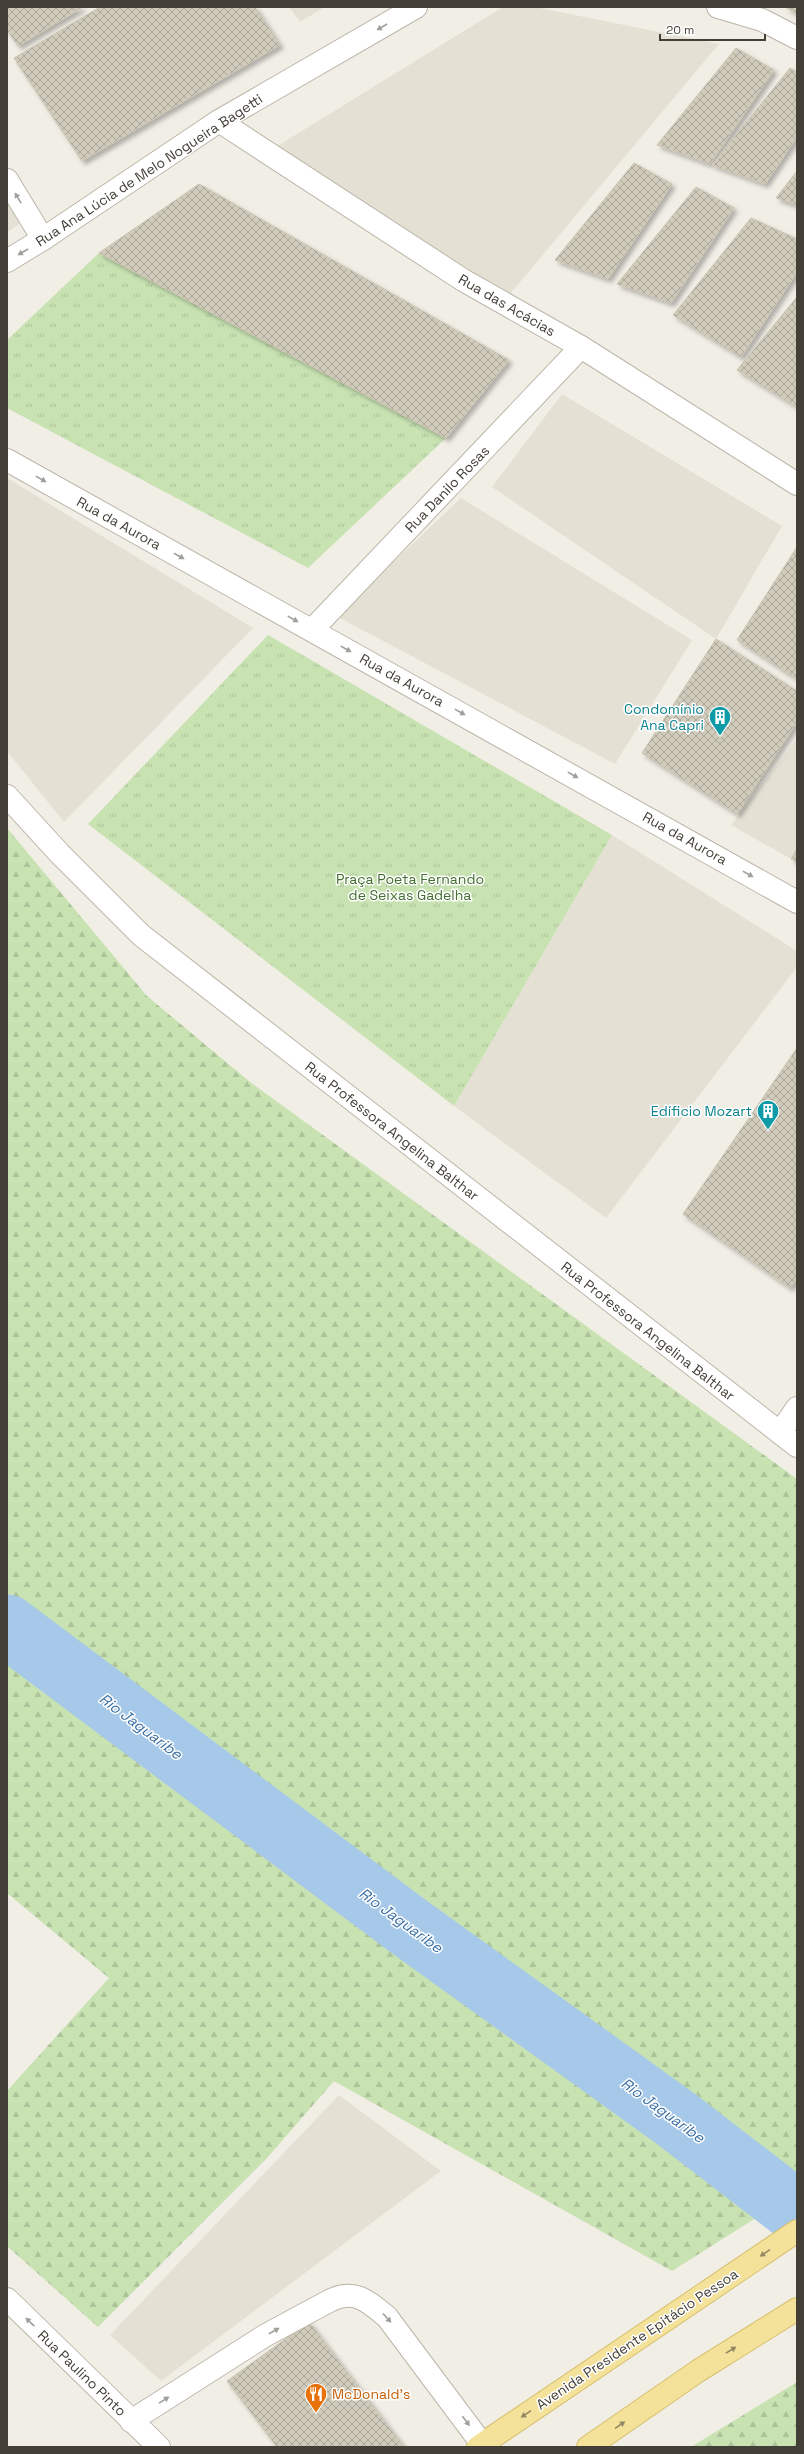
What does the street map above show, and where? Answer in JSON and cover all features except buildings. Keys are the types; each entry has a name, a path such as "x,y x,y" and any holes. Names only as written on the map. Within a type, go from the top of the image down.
{"main road":[{"name":"Avenida Presidente Epitácio Pessoa","path":"480,2445 797,2231"},
{"path":"588,2447 698,2371 797,2309"}],"street":[{"name":"Rua Ana Lúcia de Melo Nogueira Bagetti","path":"7,261 44,239 219,121 416,7"},
{"path":"718,7 762,20 797,38"},
{"name":"Rua das Acácias","path":"219,121 463,280 581,347 797,484"},
{"path":"7,180 44,239"},
{"name":"Rua Danilo Rosas","path":"312,630 581,347"},
{"name":"Rua da Aurora","path":"7,460 797,902"},
{"name":"Rua Professora Angelina Balthar","path":"7,796 60,854 141,935 797,1446"},
{"path":"780,1433 797,1408"},
{"path":"131,2421 266,2335 330,2300 341,2295 353,2294 372,2304 387,2317 480,2445"},
{"name":"Rua Paulino Pinto","path":"7,2299 159,2447"}],"shaded area":[{"path":"289,7 325,7 300,22"},
{"path":"503,7 535,7 719,44 510,294 271,150"},
{"path":"7,190 26,220 7,232"},
{"path":"562,394 782,526 716,639 492,487"},
{"path":"7,478 253,628 64,822 7,751"},
{"path":"461,498 692,640 615,764 336,616"},
{"path":"797,739 797,849 791,859 731,825"},
{"path":"612,835 797,951 797,967 606,1218 454,1106"},
{"path":"339,2095 441,2171 161,2381 110,2335"}],"green space":[{"path":"99,253 446,438 308,568 7,408 7,340"},
{"name":"Praça Poeta Fernando de Seixas Gadelha","path":"268,635 612,835 454,1106 88,824"},
{"path":"7,828 147,996 250,1082 797,1479 797,2192 672,2271 334,2081 267,2158 98,2327 7,2246 7,2091 109,1978 7,1893"},
{"path":"797,2382 797,2447 691,2447"}],"waterway":[{"name":"Rio Jaguaribe","path":"7,1626 408,1926 676,2119 797,2212"}],"place":[{"name":"Condomínio Ana Capri","path":"720,736"},
{"name":"Edíficio Mozart","path":"768,1130"},
{"name":"McDonald's","path":"316,2414"}]}
